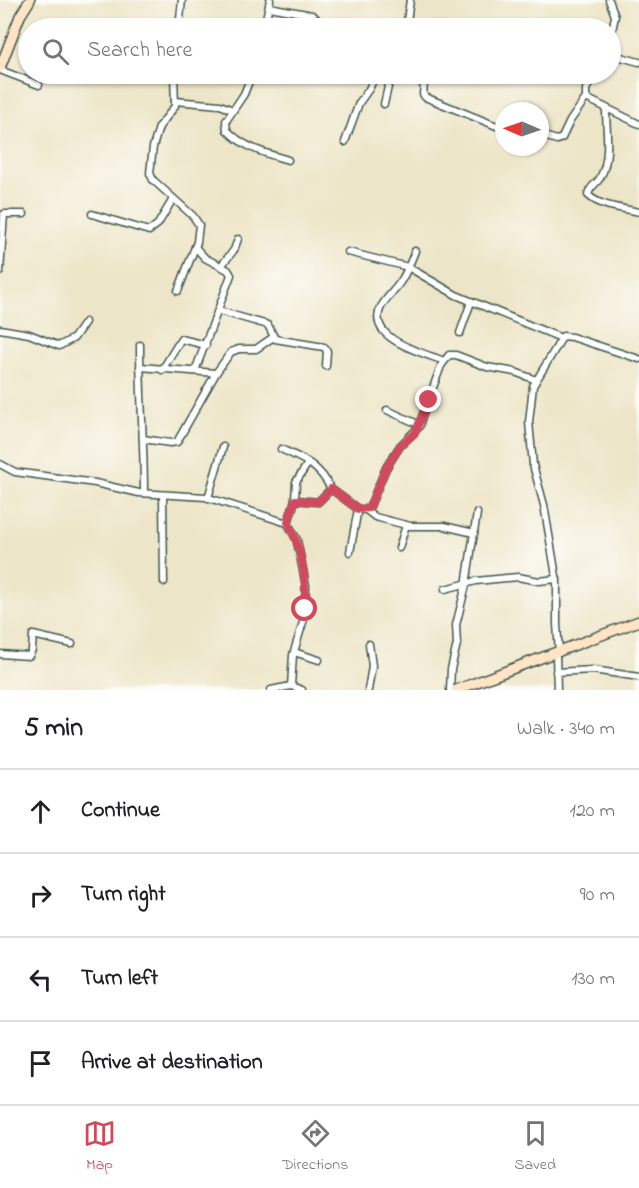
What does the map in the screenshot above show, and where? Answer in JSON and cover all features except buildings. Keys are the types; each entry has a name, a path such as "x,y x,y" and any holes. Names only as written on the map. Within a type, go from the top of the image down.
{"main road":[{"path":"19,18 30,0"},
{"path":"0,69 18,21"},
{"path":"456,690 639,621"}],"street":[{"path":"180,18 182,0"},
{"path":"408,18 410,0"},
{"path":"609,0 615,18"},
{"path":"266,18 269,3 316,18"},
{"path":"621,57 639,62"},
{"path":"0,69 18,76"},
{"path":"175,84 176,101 159,127 150,169 153,180 197,220 199,230 195,247 178,291"},
{"path":"248,84 226,126 231,134 258,151 288,160"},
{"path":"345,142 359,103 370,84"},
{"path":"384,104 389,84"},
{"path":"424,84 423,96 495,125"},
{"path":"549,138 557,140 562,138 570,121 586,98 586,88 589,84"},
{"path":"586,98 639,124"},
{"path":"176,101 216,105 233,110"},
{"path":"606,109 604,166 600,179 590,189 588,195 617,208 639,212"},
{"path":"92,214 149,231 158,224 173,199"},
{"path":"0,272 4,214 24,214"},
{"path":"221,266 234,250 238,239"},
{"path":"195,247 206,258 228,270 231,275 195,371"},
{"path":"415,251 402,280 381,307 379,318 381,330 403,345 444,361"},
{"path":"348,252 408,267 433,283 471,302 561,338"},
{"path":"460,333 471,302"},
{"path":"219,310 268,325 272,338"},
{"path":"0,328 28,334 59,346 74,339 85,322"},
{"path":"557,690 557,579 544,505 534,465 530,436 531,394 536,380 561,338 567,335 639,359"},
{"path":"143,439 177,442 216,373 234,350 256,349 272,338 324,347 327,351 326,366"},
{"path":"162,369 181,339 206,345"},
{"path":"140,345 144,493"},
{"path":"366,510 370,506 386,468 400,446 415,433 420,425 444,361 449,355 456,355 488,367 515,372 536,380"},
{"path":"140,367 216,373"},
{"path":"387,410 420,425"},
{"path":"208,498 223,447"},
{"path":"281,449 322,472 331,489 358,509 366,510 375,517 418,527 444,526 474,533"},
{"path":"291,686 294,652 304,619 306,586 297,540 288,522 295,500 296,482 308,463"},
{"path":"0,464 15,472 104,484 144,493 196,495 280,522 288,522"},
{"path":"295,500 318,502 331,489"},
{"path":"163,495 164,582"},
{"path":"350,552 358,509"},
{"path":"450,690 451,669 457,644 456,625 477,513"},
{"path":"399,548 406,525"},
{"path":"445,589 476,581 518,577 539,581 557,579"},
{"path":"0,654 29,656 32,650 33,634 72,644"},
{"path":"368,690 372,666 369,644"},
{"path":"294,652 319,660"},
{"path":"556,672 593,669 639,677"},
{"path":"271,690 291,686 302,690"}],"route":[{"path":"305,609 305,573 297,540 288,522 295,500 318,502 331,489 358,509 369,508 386,468 400,446 415,433 429,400"}]}
